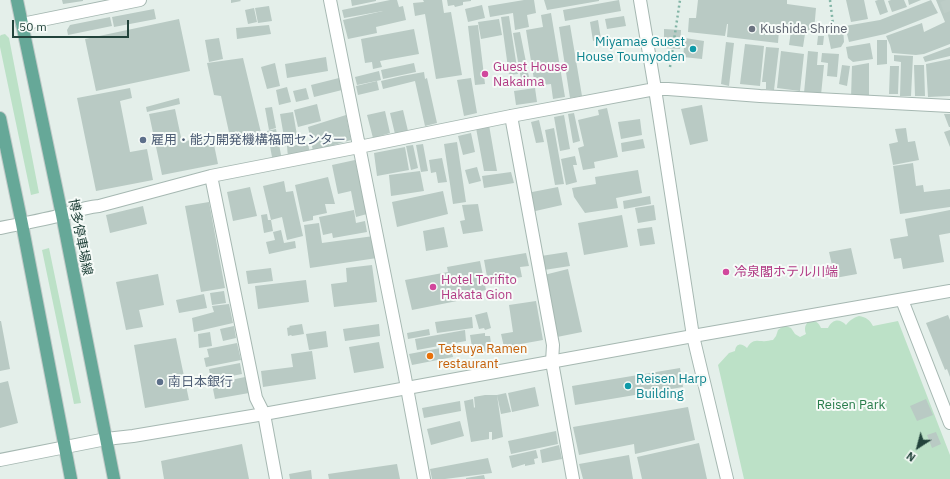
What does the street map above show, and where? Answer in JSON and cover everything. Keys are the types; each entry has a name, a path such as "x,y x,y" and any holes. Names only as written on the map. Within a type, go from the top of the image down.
{"main road":[{"name":"博多停車場線","path":"17,0 62,215 114,479"},
{"path":"0,118 71,479"}],"street":[{"path":"22,24 140,0"},
{"path":"330,0 424,479"},
{"path":"640,0 693,336 727,479"},
{"path":"0,228 62,215 88,207 99,206 211,176 655,89 950,106"},
{"path":"511,116 553,345 552,362 573,479"},
{"path":"211,176 256,398 264,414 276,479"},
{"path":"0,460 106,439 133,436 264,414 950,291"},
{"path":"902,300 950,423"}],"path":[{"path":"670,67 680,0"},
{"path":"830,0 833,24"}],"green space":[{"path":"5,34 9,38 39,193 31,195 0,47 0,36"},
{"path":"49,248 81,403 74,404 42,250"},
{"name":"Reisen Park","path":"859,316 868,319 873,326 898,321 950,455 950,479 744,479 718,365 729,353 735,351 738,345 745,346 747,348 753,341 773,340 778,330 782,327 786,326 791,328 795,334 800,337 806,334 805,329 807,323 810,321 816,322 821,328 828,328 836,320 841,321 846,325 852,319"}],"building":[{"path":"62,0 83,0 83,1 63,4"},
{"path":"231,0 240,0 241,1 231,3"},
{"path":"351,0 376,0 376,1 352,6"},
{"path":"390,0 397,0 399,7 403,6 406,20 376,27 377,33 348,39 343,20 383,11 344,18 342,10"},
{"path":"423,0 442,0 444,13 451,12 462,75 436,79 425,14 415,16 413,3 424,2"},
{"path":"447,0 471,1 463,2 463,5 455,7 454,5 448,6"},
{"path":"524,0 534,0 536,13 527,15 529,27 515,30 513,13 490,17 488,6"},
{"path":"544,0 599,0 599,1 547,10"},
{"path":"619,0 621,11 565,21 563,10"},
{"path":"698,0 787,0 787,4 816,8 814,31 785,28 785,31 779,30 778,43 727,37 728,24 725,36 688,32 689,18 696,18"},
{"path":"846,0 864,0 868,19 851,22"},
{"path":"884,0 888,12 880,15 875,1"},
{"path":"904,0 907,7 892,12 888,1"},
{"path":"908,0 921,0 909,5"},
{"path":"931,0 938,13 885,34 849,42 845,26 880,20"},
{"path":"936,0 950,0 950,44 924,54 916,55 892,53 886,36 922,23 924,32 945,22"},
{"path":"482,5 485,18 468,22 465,9"},
{"path":"269,6 272,21 258,23 255,8"},
{"path":"254,8 257,22 248,24 245,10"},
{"path":"154,9 156,19 114,27 112,17"},
{"path":"551,13 565,97 553,99 551,84 535,86 526,30 543,27 541,15"},
{"path":"509,16 518,74 509,75 501,17"},
{"path":"624,16 626,26 607,29 605,19"},
{"path":"110,17 112,26 68,35 67,30 70,25"},
{"path":"179,19 190,71 96,91 85,39"},
{"path":"499,19 502,35 481,39 478,22"},
{"path":"598,20 601,39 593,41 590,22"},
{"path":"269,25 271,34 237,39 236,28"},
{"path":"478,25 485,84 475,85 468,26"},
{"path":"570,25 582,96 570,98 559,27"},
{"path":"843,28 844,42 841,47 831,49 827,30"},
{"path":"414,29 419,54 380,61 382,67 373,69 372,62 365,63 361,39"},
{"path":"664,29 681,30 680,49 664,48"},
{"path":"791,31 805,34 803,47 789,45"},
{"path":"520,32 529,77 521,79 513,33"},
{"path":"818,36 824,36 823,45 817,45"},
{"path":"219,38 223,59 209,62 205,40"},
{"name":"Miyamae Guest House Toumyoden","path":"685,38 704,41 702,59 683,57"},
{"path":"877,40 887,40 887,64 877,65"},
{"path":"726,42 734,43 729,86 721,84"},
{"path":"870,43 873,59 853,62 848,58 846,47"},
{"path":"745,44 764,46 760,86 740,84"},
{"path":"766,47 779,48 774,90 766,89 766,82 762,82"},
{"path":"950,47 950,56 925,62 923,57"},
{"path":"781,51 804,54 800,91 777,88"},
{"path":"808,51 818,52 817,65 824,65 821,95 804,93"},
{"path":"822,53 839,54 837,77 827,76 828,63 821,62"},
{"path":"894,55 913,56 911,96 900,96 901,62 894,61"},
{"path":"326,57 328,71 287,78 285,64"},
{"path":"243,58 263,141 232,146 221,96 214,95 207,63"},
{"path":"950,59 950,96 928,97 926,64"},
{"path":"275,63 280,86 267,89 261,67"},
{"path":"414,63 416,72 383,79 381,70"},
{"path":"869,63 869,98 851,98 852,66"},
{"path":"842,65 850,66 847,86 839,84"},
{"path":"914,65 924,65 925,96 915,96"},
{"path":"890,66 899,66 898,94 889,94"},
{"path":"379,71 381,80 357,85 355,77"},
{"path":"424,72 425,79 427,78 437,123 425,126 415,81 383,89 381,81"},
{"path":"339,78 342,90 314,97 311,85"},
{"path":"471,78 477,113 464,116 457,80"},
{"path":"377,81 379,90 358,95 356,86"},
{"path":"287,87 291,102 279,105 276,90"},
{"path":"130,88 132,98 120,101 130,152 147,149 153,180 96,191 77,98"},
{"path":"306,88 309,99 296,102 293,91"},
{"path":"535,88 537,102 516,105 514,91"},
{"path":"179,98 180,104 147,112 146,107"},
{"path":"317,104 321,121 298,127 294,110"},
{"path":"702,105 708,141 690,145 681,109"},
{"path":"272,107 276,128 269,130 265,108"},
{"path":"607,108 618,157 594,162 595,168 583,170 578,148 584,146 578,120 599,115 598,110"},
{"path":"175,109 182,142 212,135 218,164 162,175 149,114"},
{"path":"403,110 408,131 395,134 390,113"},
{"path":"385,111 390,133 373,138 367,115"},
{"path":"293,112 298,141 285,143 280,114"},
{"path":"574,113 580,141 573,143 568,114"},
{"path":"944,114 950,114 950,127 949,127"},
{"path":"346,115 351,140 313,151 308,127"},
{"path":"564,115 570,149 560,151 554,117"},
{"path":"640,119 642,135 621,139 618,122"},
{"path":"539,120 544,142 536,143 531,122"},
{"path":"489,125 497,171 484,171 476,128"},
{"path":"554,128 564,184 555,185 545,130"},
{"path":"906,128 908,142 915,141 919,160 893,165 889,144 898,142 895,129"},
{"path":"276,129 282,160 273,162 267,131"},
{"path":"950,130 950,147 944,132"},
{"path":"471,133 475,152 463,155 458,136"},
{"path":"643,139 645,148 622,152 621,143"},
{"path":"457,142 466,202 453,204 444,144"},
{"path":"308,144 310,153 288,158 287,146"},
{"path":"423,144 428,171 421,172 416,145"},
{"path":"413,145 418,168 411,170 406,146"},
{"path":"405,147 409,170 377,176 374,153"},
{"path":"575,156 577,165 573,165 577,182 566,185 561,159"},
{"path":"442,158 447,182 438,183 436,172 431,173 429,160"},
{"path":"355,160 367,214 356,217 351,191 338,194 332,165"},
{"path":"913,163 916,186 923,185 924,192 950,189 950,207 900,214 893,166"},
{"path":"477,167 481,181 469,184 465,170"},
{"path":"638,170 642,193 616,198 618,208 585,213 574,197 572,188 596,184 595,177"},
{"path":"420,171 424,191 391,196 389,175"},
{"path":"511,172 514,183 484,188 482,176"},
{"path":"328,177 335,204 325,204 327,213 313,216 313,220 303,222 295,185"},
{"path":"284,181 286,192 293,191 303,236 287,240 282,217 271,220 263,186"},
{"path":"250,187 257,216 233,221 227,192"},
{"path":"558,187 562,205 531,212 527,193"},
{"path":"443,191 448,214 397,227 392,202"},
{"path":"650,196 651,204 624,209 623,201"},
{"path":"209,202 225,288 201,292 185,206"},
{"path":"478,204 483,231 463,234 460,221 465,220 462,205"},
{"path":"654,205 656,220 638,223 635,208"},
{"path":"143,206 147,224 110,233 106,215"},
{"path":"354,210 356,223 365,221 367,232 333,238 332,233 323,235 319,217"},
{"path":"950,210 950,233 939,235 944,262 903,269 901,258 894,259 890,239 908,236 905,219"},
{"path":"267,214 268,220 271,220 273,231 264,233 261,215"},
{"path":"622,215 628,247 584,255 578,223"},
{"path":"319,223 322,243 374,236 377,258 310,268 304,225"},
{"path":"444,227 448,247 426,251 423,231"},
{"path":"652,227 655,244 640,246 637,229"},
{"path":"281,230 284,243 295,241 296,248 269,254 266,242 275,240 273,232"},
{"path":"851,248 857,274 835,278 829,252"},
{"path":"567,252 570,266 544,270 541,256"},
{"path":"526,253 529,266 520,267 522,277 488,282 484,260"},
{"path":"480,261 486,290 481,291 482,296 412,310 405,280 448,272 447,267"},
{"path":"372,265 377,302 334,307 331,284 347,282 346,268"},
{"path":"271,268 273,281 248,284 246,271"},
{"path":"568,269 582,332 557,337 544,275"},
{"path":"158,274 164,305 139,310 143,327 126,330 116,282"},
{"path":"306,280 309,302 258,309 255,286"},
{"path":"224,291 226,303 212,305 210,293"},
{"path":"204,294 207,308 179,313 176,300"},
{"path":"536,301 543,340 504,347 501,334 513,332 509,305"},
{"path":"229,304 233,323 194,332 192,318 214,312 212,306"},
{"path":"487,312 491,328 485,330 484,328 479,329 475,315"},
{"path":"948,315 950,320 950,377 947,369 945,370 926,323"},
{"path":"472,317 473,328 437,333 435,322"},
{"path":"0,321 10,369 0,371"},
{"path":"302,324 304,334 288,336 287,328 290,327 289,326"},
{"path":"379,324 380,336 345,341 343,329"},
{"path":"234,326 236,338 223,341 220,329"},
{"path":"429,329 430,335 408,339 407,333"},
{"path":"465,330 466,341 417,350 415,339"},
{"path":"326,331 328,347 309,350 306,334"},
{"path":"210,332 212,346 199,348 198,334"},
{"path":"485,333 485,336 490,336 492,351 473,354 470,335"},
{"path":"176,338 189,400 145,408 134,345"},
{"path":"379,342 384,368 354,373 349,347"},
{"path":"237,343 241,360 206,367 204,358 209,357 207,349"},
{"path":"451,346 453,357 412,365 409,354"},
{"path":"312,351 316,379 263,387 261,371 293,367 291,354"},
{"path":"240,363 242,374 211,380 209,369"},
{"name":"Reisen Harp Building","path":"680,368 683,387 575,405 572,386"},
{"path":"245,377 249,393 215,399 212,384"},
{"path":"8,381 18,423 0,428 0,383"},
{"path":"535,387 539,406 512,412 508,393"},
{"path":"506,393 511,412 501,414 497,395"},
{"path":"497,395 503,437 492,440 492,432 489,432 489,439 471,442 464,401 473,399 474,408 474,397"},
{"path":"926,399 933,415 917,421 910,406"},
{"path":"460,401 461,411 424,418 422,408"},
{"path":"688,407 695,440 635,454 634,444 579,455 573,427"},
{"path":"460,421 464,436 431,445 427,429"},
{"path":"556,431 558,444 511,454 508,441"},
{"path":"936,432 941,444 932,448 927,435"},
{"path":"699,443 707,479 642,479 637,457"},
{"path":"242,444 249,479 164,479 161,461"},
{"path":"559,445 562,459 542,463 540,450"},
{"path":"536,450 538,458 534,459 535,464 525,466 525,464 512,468 509,456"},
{"path":"629,455 633,479 583,479 579,464"},
{"path":"488,458 492,473 445,479 432,479 430,469"},
{"path":"397,464 400,479 329,479 328,474"},
{"path":"311,470 312,479 290,479 289,474"},
{"path":"484,475 485,479 466,479 466,478"}],"tunnel":[{"path":"946,0 950,12"}],"place":[{"name":"Kushida Shrine","path":"752,29"},
{"name":"Miyamae Guest House Toumyoden","path":"693,49"},
{"name":"Guest House Nakaima","path":"485,74"},
{"name":"雇用・能力開発機構福岡センター","path":"143,140"},
{"name":"冷泉閣ホテル川端","path":"726,272"},
{"name":"Hotel Torifito Hakata Gion","path":"433,287"},
{"name":"Tetsuya Ramen restaurant","path":"430,356"},
{"name":"南日本銀行","path":"160,382"},
{"name":"Reisen Harp Building","path":"628,386"}]}
